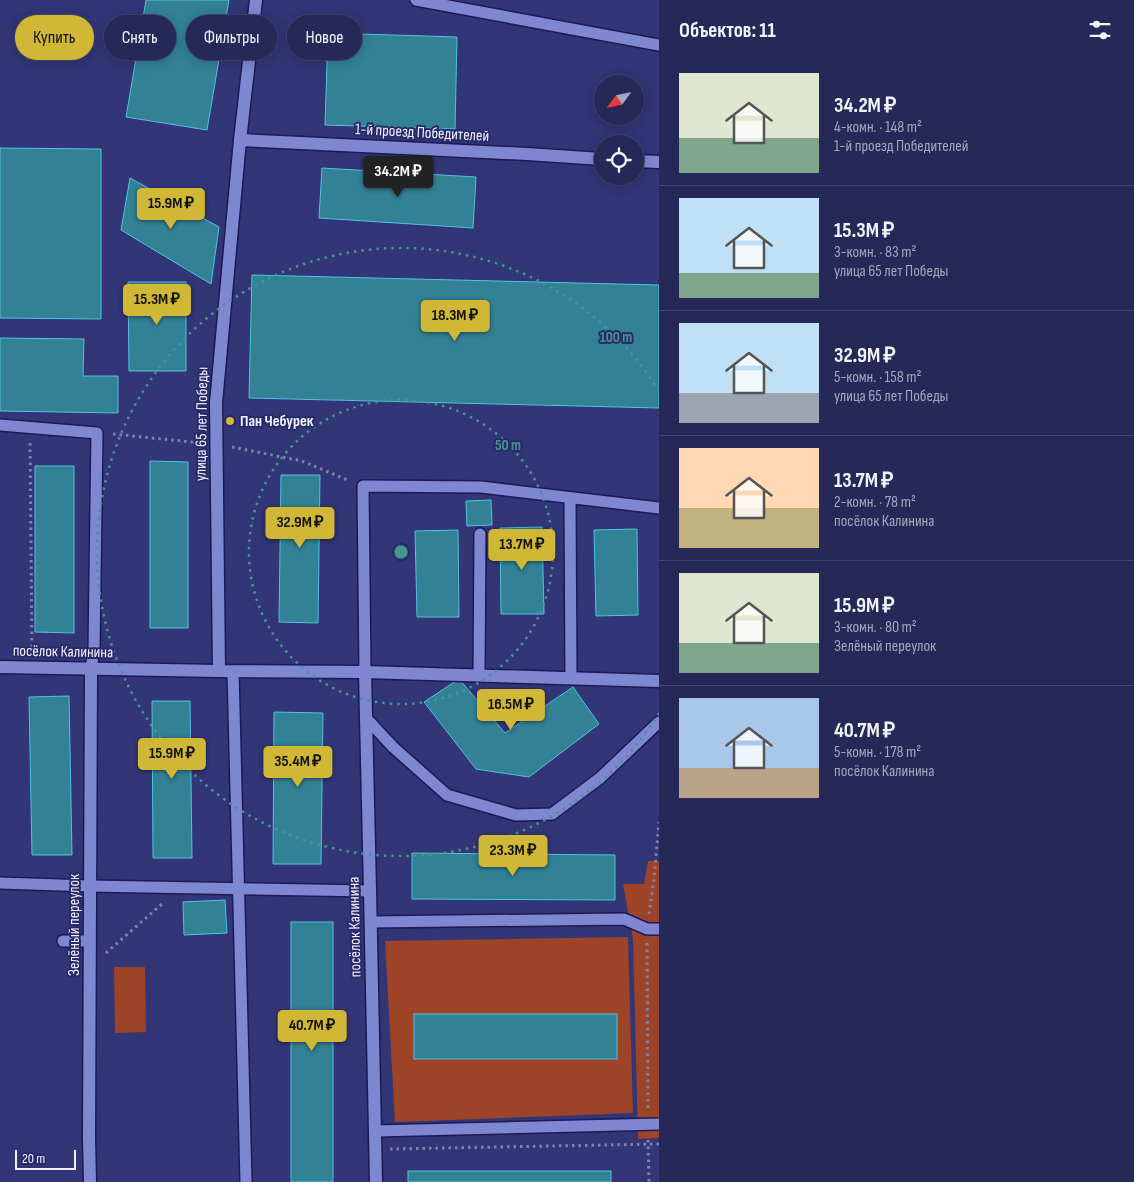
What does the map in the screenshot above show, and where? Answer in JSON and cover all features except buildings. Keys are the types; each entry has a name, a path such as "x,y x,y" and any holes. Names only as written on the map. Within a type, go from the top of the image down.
{"street":[{"name":"улица 65 лет Победы","path":"219,671 216,403 240,140 256,0"},
{"name":"1-й проезд Победителей","path":"240,140 594,159"},
{"path":"644,161 659,162"},
{"name":"посёлок Калинина","path":"0,666 91,669 365,672 659,681"},
{"name":"Зелёный переулок","path":"90,1182 91,669"},
{"name":"посёлок Калинина","path":"365,672 376,1182"}],"lane":[{"path":"416,0 659,45"},
{"path":"0,425 97,433 94,650 91,669"},
{"path":"365,672 363,486 481,487 659,508"},
{"path":"570,498 571,678"},
{"path":"479,676 480,534"},
{"path":"233,671 246,1182"},
{"path":"366,718 393,748 447,795 516,814 552,814 600,778 659,722"},
{"path":"0,883 370,891"},
{"path":"371,922 624,919 653,929"},
{"path":"63,941 90,941"},
{"path":"375,1132 654,1124"}],"path":[{"path":"30,427 32,668"},
{"path":"97,433 216,444 302,461 363,486"},
{"path":"649,1182 648,1145 654,1124 654,879 659,822"},
{"path":"90,967 181,888"},
{"path":"375,1149 659,1144"}],"shaded area":[{"path":"648,861 659,861 659,1138 638,1139 633,939 623,884 644,884"},
{"path":"628,937 633,1113 395,1122 385,941","holes":["414,1014 617,1014 617,1059 415,1059"]},
{"path":"114,967 145,967 146,1032 115,1033"}],"place":[{"name":"Пан Чебурек","path":"230,421"}]}
